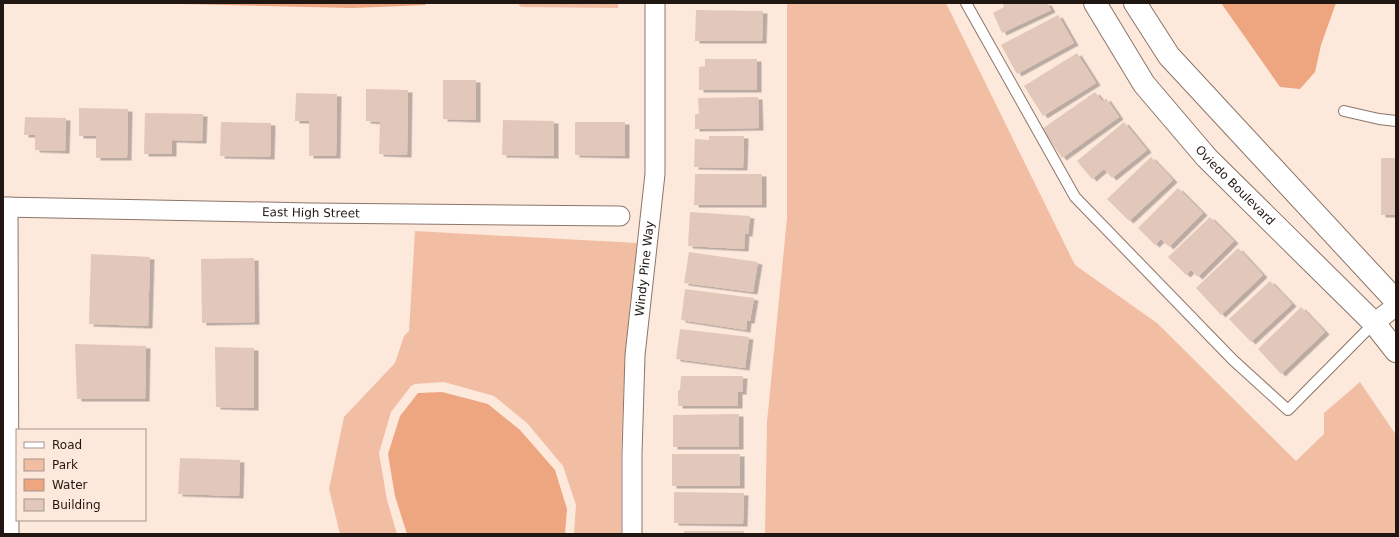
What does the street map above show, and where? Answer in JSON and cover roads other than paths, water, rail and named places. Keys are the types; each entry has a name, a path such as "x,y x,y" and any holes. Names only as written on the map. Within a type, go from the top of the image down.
{"street":[{"name":"Windy Pine Way","path":"632,534 632,454 635,355 655,174 655,3"},
{"name":"Oviedo Boulevard","path":"1095,3 1144,84 1207,158 1374,323 1396,351"},
{"path":"1135,3 1169,56 1396,301"},
{"path":"6,207 9,534"},
{"name":"East High Street","path":"6,207 304,213 620,216"},
{"path":"1374,323 1396,306"}],"lane":[{"path":"966,3 1075,197 1233,360 1288,410 1374,323"},
{"path":"1344,111 1379,120 1396,121"}],"water":[{"path":"141,3 424,3 426,5 353,8"},
{"path":"1221,3 1336,3 1321,45 1315,72 1300,89 1280,87"},
{"path":"442,392 488,404 520,430 555,470 567,509 565,534 407,534 395,496 388,454 400,416 418,393"}]}
